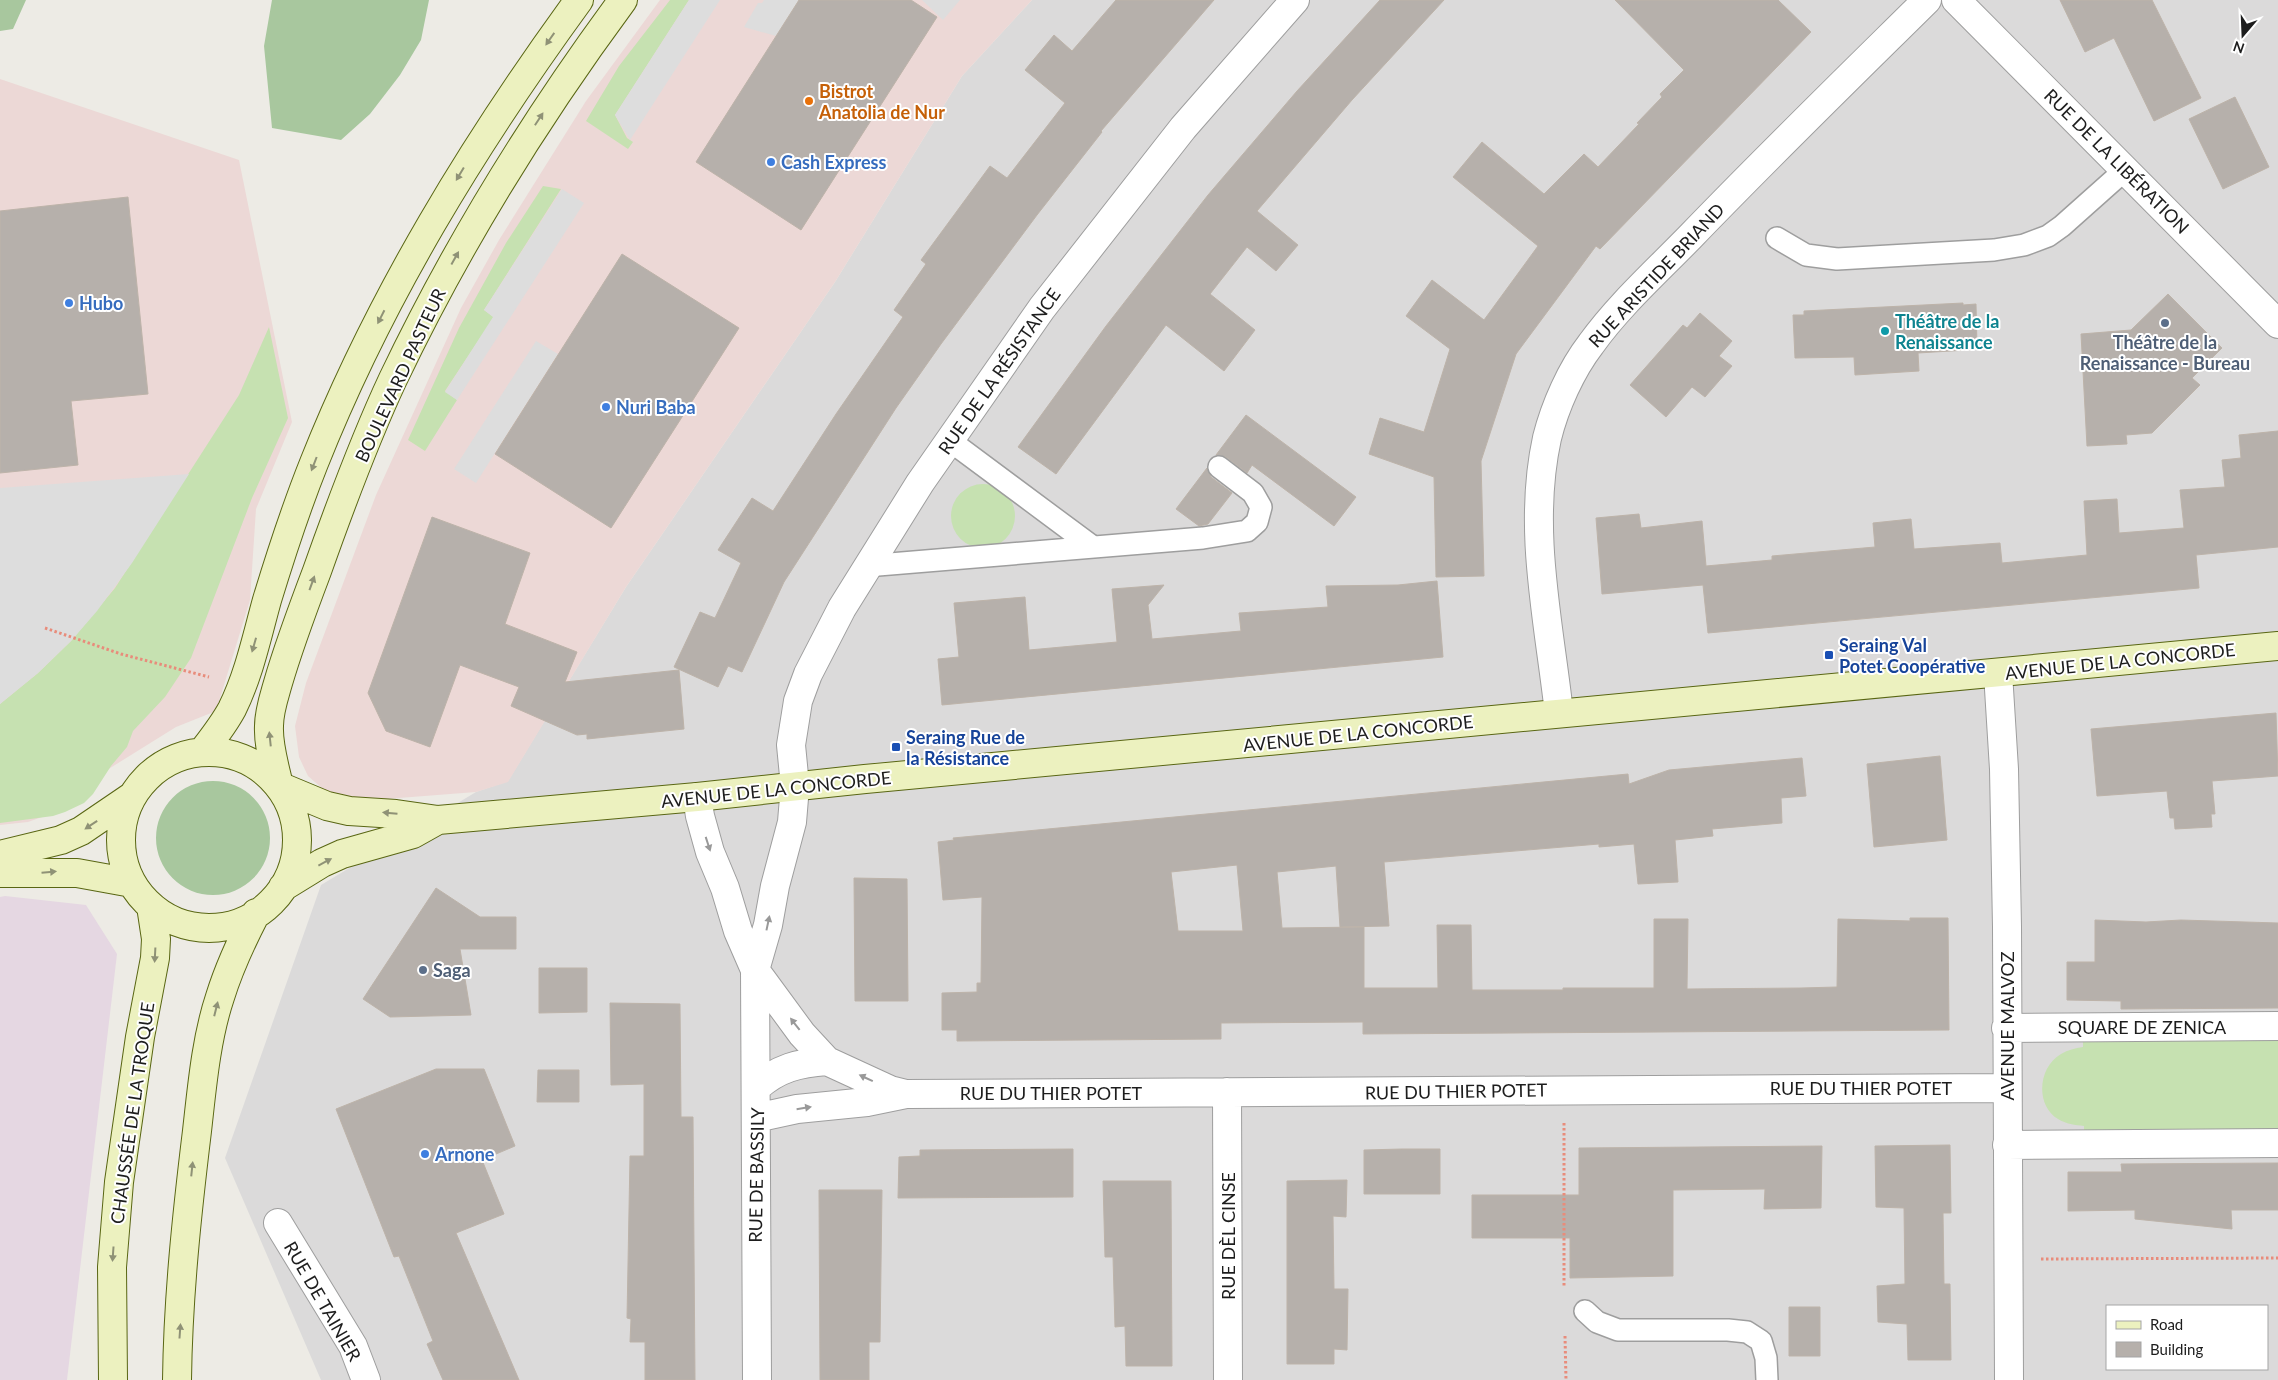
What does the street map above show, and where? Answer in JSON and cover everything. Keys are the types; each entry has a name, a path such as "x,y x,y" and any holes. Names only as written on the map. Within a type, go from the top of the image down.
{"street":[{"path":"203,751 222,726 238,694 286,542 313,465 368,342 412,257 467,164 579,0"},
{"name":"BOULEVARD PASTEUR","path":"279,786 270,746 269,727 278,686 328,539 393,380 440,286 504,174 558,91 623,0"},
{"name":"RUE DE LA RÉSISTANCE","path":"795,786 790,745 798,701 820,650 866,566 949,440 1042,308 1183,128 1294,0"},
{"name":"RUE ARISTIDE BRIAND","path":"1559,713 1540,553 1538,499 1548,436 1559,403 1573,373 1590,344 1638,291 1730,195 1926,0"},
{"name":"RUE DE LA LIBÉRATION","path":"1956,0 2278,324"},
{"name":"AVENUE DE LA CONCORDE","path":"279,786 327,806 360,813 396,814 438,820 2278,646"},
{"name":"AVENUE MALVOZ","path":"1998,673 2004,779 2009,1380"},
{"path":"0,855 61,840 81,832 131,797 149,774 174,758 203,751 233,755 260,768 279,786 292,810 297,837 294,863 283,888 265,908 242,922 218,927 194,927 171,920 151,906 132,883 122,854 121,825 131,797"},
{"name":"RUE DE BASSILY","path":"757,1380 755,970 768,925 775,886 792,822 795,786"},
{"name":"RUE DE BASSILY","path":"697,797 710,852 725,888 738,931 755,970"},
{"name":"AVENUE DE LA CONCORDE","path":"283,888 322,863 342,854 413,834 438,820"},
{"path":"0,873 77,873 132,883"},
{"name":"CHAUSSÉE DE LA TROQUE","path":"113,1380 112,1267 118,1182 140,1037 155,958 156,939 151,906"},
{"path":"177,1380 190,1194 201,1095 212,1029 222,990 256,913"},
{"name":"RUE DU THIER POTET","path":"755,970 802,1034 827,1060 890,1090 906,1094"},
{"name":"SQUARE DE ZENICA","path":"2006,1028 2278,1026"},
{"path":"757,1087 769,1076 786,1067 827,1060"},
{"name":"RUE DU THIER POTET","path":"756,1118 797,1109 867,1102 906,1094 2007,1088"},
{"name":"RUE DÈL CINSE","path":"1228,1092 1228,1380"},
{"path":"2007,1145 2278,1143"},
{"name":"RUE DE TAINIER","path":"278,1222 353,1346 366,1380"}],"lane":[{"path":"1777,238 1806,255 1837,259 1994,250 2024,245 2048,236 2062,226 2126,169"},
{"path":"949,440 1093,547"},
{"path":"866,566 1203,538 1247,530 1257,522 1261,507 1253,493 1219,467"},
{"path":"1585,1310 1597,1322 1618,1330 1728,1330 1747,1332 1761,1342 1766,1358 1767,1380"}],"path":[{"path":"45,628 121,654 217,679"},
{"path":"1564,1127 1564,1292"},
{"path":"2036,1258 2278,1258"},
{"path":"1565,1328 1566,1380"}],"shaded area":[{"path":"660,0 1032,0 962,76 835,282 626,587 508,782 476,792 360,801 340,797 323,789 308,776 299,757 295,726 306,683 376,495 461,308 499,240 586,101"},
{"path":"689,0 720,0 630,140 615,115"},
{"path":"764,0 799,0 776,36 744,27 758,3 762,3"},
{"path":"922,0 960,0 943,20"},
{"path":"1032,0 2278,0 2278,1380 321,1380 225,1158 321,885 476,792 508,781 626,587 835,282 962,76"},
{"path":"0,79 239,160 292,422 256,509 250,600 216,711 176,727 107,770 67,808 28,822 0,825"},
{"path":"562,189 584,203 457,400 445,392 493,317 484,310"},
{"path":"536,341 558,354 476,483 454,469"},
{"path":"189,474 132,563 97,611 71,641 38,673 0,704 0,488"},
{"path":"0,897 86,905 117,954 67,1380 0,1380"}],"green space":[{"path":"0,0 26,0 13,29 0,31"},
{"path":"272,0 429,0 421,40 400,75 370,114 341,140 272,128 264,46"},
{"path":"670,0 689,0 615,115 627,138 633,142 628,149 586,121 619,66"},
{"path":"543,186 561,189 484,310 494,317 445,391 457,400 425,451 408,440 459,328 506,243"},
{"path":"269,327 288,418 252,498 191,658 165,697 133,731 127,747 111,766 93,794 84,803 53,816 0,823 0,704 38,673 71,641 115,588 239,395"},
{"path":"977,484 989,484 1006,493 1013,504 1015,516 1013,528 1006,539 989,548 977,548 965,543 956,534 951,522 951,510 956,498 965,489"},
{"path":"213,781 235,785 253,798 266,816 270,838 266,860 253,878 235,891 213,895 191,891 173,878 160,860 156,838 160,816 173,798 191,785"},
{"path":"2278,1036 2278,1134 2084,1135 2084,1126 2064,1122 2051,1113 2043,1096 2042,1086 2044,1077 2053,1060 2072,1049 2083,1047 2083,1037"}],"building":[{"path":"799,0 911,0 937,17 801,230 696,162"},
{"path":"1116,0 1214,0 1101,131 941,344 896,408 784,582 742,672 728,666 718,687 674,667 700,612 715,618 741,563 718,550 752,498 773,511 836,414 903,317 894,310 926,264 921,260 990,166 1007,178 1065,103 1025,70 1054,35 1072,51"},
{"path":"1380,0 1444,0 1352,100 1257,211 1298,245 1276,271 1247,247 1210,294 1255,330 1224,371 1166,325 1056,474 1018,447 1106,326 1208,195 1297,91"},
{"path":"1615,0 1778,0 1811,32 1600,249 1596,246 1516,354 1481,461 1484,576 1436,577 1434,477 1369,454 1380,418 1424,432 1450,349 1406,316 1432,280 1484,320 1538,246 1453,177 1482,142 1544,194 1584,154 1598,167 1639,124 1637,123 1662,97 1660,94 1684,70"},
{"path":"2060,0 2152,0 2201,98 2154,121 2114,38 2085,52"},
{"path":"2235,97 2269,167 2223,189 2189,119"},
{"name":"Hubo","path":"128,197 148,394 71,401 78,465 0,473 0,211"},
{"name":"Nuri Baba","path":"622,254 739,328 611,528 495,454"},
{"path":"2168,294 2222,348 2192,378 2200,385 2152,433 2126,435 2127,444 2087,446 2081,334 2131,330"},
{"name":"Théâtre de la Renaissance","path":"1963,303 1963,305 1976,304 1977,347 1966,348 1967,350 1918,353 1919,371 1855,375 1854,357 1795,358 1793,315 1804,315 1804,311"},
{"path":"1700,313 1732,341 1719,356 1732,366 1705,397 1692,387 1666,417 1630,385 1683,325 1687,328"},
{"path":"1246,415 1356,497 1334,526 1252,465 1247,473 1226,457 1216,455"},
{"path":"2278,431 2278,547 2196,555 2199,588 1708,633 1703,585 1602,594 1596,518 1639,514 1641,528 1702,521 1706,566 1772,560 1772,556 1875,547 1873,523 1911,519 1914,549 2000,543 2002,563 2087,555 2084,501 2117,499 2119,533 2184,528 2180,490 2225,487 2222,460 2241,458 2239,435"},
{"path":"1207,468 1211,477 1232,493 1208,524 1199,526 1176,509"},
{"path":"432,517 530,553 505,624 577,652 565,682 679,670 684,729 587,739 587,734 577,735 511,706 519,687 460,665 430,747 386,731 368,693"},
{"path":"1437,581 1443,657 942,705 938,659 959,657 954,603 1025,597 1029,650 1117,642 1112,589 1164,585 1148,605 1152,639 1241,631 1239,613 1328,607 1326,586 1398,585"},
{"path":"2276,713 2278,776 2212,781 2215,814 2211,814 2212,827 2175,829 2174,818 2170,818 2167,791 2097,796 2091,729"},
{"path":"1940,756 1947,840 1874,847 1867,764"},
{"path":"1802,758 1806,796 1781,798 1782,823 1712,829 1713,836 1675,840 1678,882 1638,884 1634,844 1599,847 1599,844 1384,862 1389,926 1340,927 1336,866 1277,872 1282,928 1364,927 1364,988 1438,988 1437,925 1471,925 1472,990 1654,988 1654,919 1688,919 1687,989 1801,988 1837,987 1838,919 1910,921 1910,918 1948,918 1949,1030 1363,1034 1363,1022 1221,1023 1221,1039 957,1041 957,1030 942,1030 942,993 977,992 977,983 981,983 982,897 943,900 938,842 954,840 953,838 1628,774 1629,784 1669,770","holes":["1237,865 1243,931 1178,931 1171,872"]},
{"path":"854,878 907,879 908,1001 855,1001"},
{"name":"Saga","path":"436,888 480,917 516,917 516,949 460,949 471,1015 390,1017 363,999"},
{"path":"2095,920 2278,923 2278,1008 2121,1009 2121,1001 2067,1000 2067,962 2095,962"},
{"path":"539,968 587,968 587,1012 539,1013"},
{"path":"610,1003 680,1004 681,1117 693,1117 695,1380 645,1380 645,1342 630,1342 631,1319 627,1318 630,1156 644,1156 644,1084 611,1085"},
{"name":"Arnone","path":"436,1069 484,1069 515,1146 482,1160 504,1214 456,1233 519,1380 443,1380 427,1344 433,1341 399,1256 394,1257 336,1109"},
{"path":"538,1070 579,1070 579,1102 537,1102"},
{"path":"1950,1145 1951,1213 1943,1213 1944,1284 1950,1284 1951,1360 1908,1360 1907,1324 1878,1322 1877,1286 1905,1284 1904,1208 1876,1207 1875,1146"},
{"path":"1822,1146 1821,1208 1764,1209 1765,1189 1673,1190 1673,1276 1570,1278 1570,1238 1472,1238 1472,1195 1579,1195 1579,1148"},
{"path":"1073,1149 1073,1197 898,1198 899,1157 920,1156 920,1150"},
{"path":"1440,1149 1440,1194 1364,1194 1364,1150"},
{"path":"2278,1163 2278,1210 2231,1210 2232,1229 2135,1219 2135,1210 2068,1211 2068,1172 2122,1172 2121,1164"},
{"path":"1347,1180 1346,1217 1333,1216 1334,1289 1348,1289 1347,1350 1334,1349 1334,1364 1287,1364 1287,1181"},
{"path":"1103,1181 1171,1181 1172,1366 1126,1366 1125,1326 1115,1327 1113,1257 1105,1257"},
{"path":"819,1190 882,1190 880,1342 869,1342 869,1380 820,1380"},
{"path":"1789,1307 1820,1307 1820,1356 1789,1356"}],"place":[{"name":"Bistrot Anatolia de Nur","path":"809,101"},
{"name":"Cash Express","path":"771,162"},
{"name":"Hubo","path":"69,303"},
{"name":"Théâtre de la Renaissance - Bureau","path":"2165,323"},
{"name":"Théâtre de la Renaissance","path":"1885,331"},
{"name":"Nuri Baba","path":"606,407"},
{"name":"Seraing Val Potet Coopérative","path":"1829,655"},
{"name":"Seraing Rue de la Résistance","path":"896,747"},
{"name":"Saga","path":"423,970"},
{"name":"Arnone","path":"425,1154"}]}
